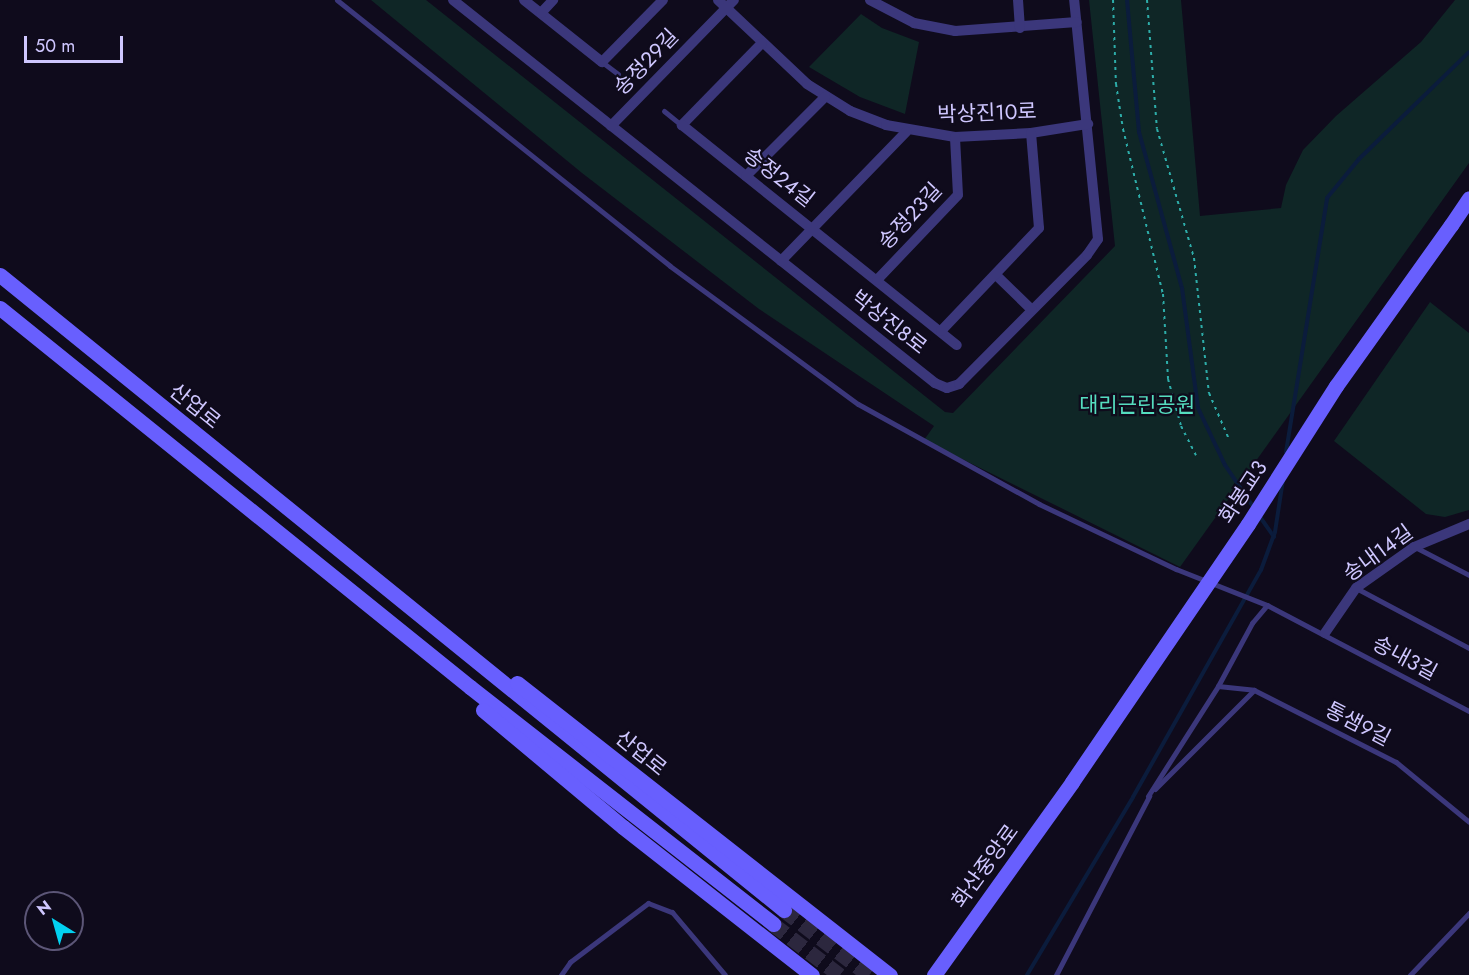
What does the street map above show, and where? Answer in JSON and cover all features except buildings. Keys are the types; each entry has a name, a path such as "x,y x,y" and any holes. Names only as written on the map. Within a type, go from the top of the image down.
{"main road":[{"name":"화봉교3","path":"1072,782 1248,524 1336,386 1469,198"},
{"name":"산업로","path":"0,275 784,910"},
{"path":"0,308 347,588 772,924"},
{"name":"산업로","path":"362,569 563,719 890,975"},
{"path":"347,588 542,761 812,975"},
{"name":"화산중앙로","path":"934,975 1072,782"}],"street":[{"name":"박상진8로","path":"453,0 941,387 959,384 1087,255 1098,239 1074,0"},
{"path":"524,0 602,62 663,0"},
{"path":"541,13 554,0"},
{"path":"870,0 895,15 933,28 955,32 1077,22"},
{"path":"1018,0 1020,28"},
{"name":"송정29길","path":"611,126 726,3"},
{"name":"박상진10로","path":"726,3 762,43 825,97 906,132 955,137 1031,133 1088,124"},
{"path":"682,125 762,43"},
{"path":"746,176 825,97"},
{"name":"송정24길","path":"682,125 957,345"},
{"path":"781,261 906,132"},
{"path":"942,331 1039,228 1031,133"},
{"name":"송정23길","path":"877,280 956,199 959,186 955,137"},
{"path":"996,275 1032,310"},
{"name":"송내14길","path":"1325,633 1356,588 1414,547 1469,524"}],"lane":[{"name":"송내3길","path":"337,0 670,266 858,404 1039,504 1176,570 1267,605 1325,633 1469,711"},
{"path":"602,62 618,74"},
{"path":"664,111 682,125"},
{"path":"1414,547 1469,575"},
{"path":"1356,588 1469,648"},
{"path":"1056,975 1148,796 1218,686 1252,623 1267,605"},
{"name":"통샘9길","path":"1218,686 1254,690 1395,762 1469,822"},
{"path":"1148,796 1254,690"},
{"path":"561,975 570,962 648,903 672,912 725,975"},
{"path":"1410,975 1469,913"}],"path":[{"path":"1113,0 1118,95 1163,294 1168,379 1181,426 1196,456"},
{"path":"1147,0 1157,129 1194,258 1209,393 1228,437"}],"green space":[{"name":"대리근린공원","path":"371,0 426,0 945,412 953,413 1115,246 1089,0 1181,0 1200,216 1281,208 1286,185 1303,150 1336,116 1421,42 1455,0 1469,0 1469,163 1180,567 924,440 934,426 759,309 582,173"},
{"path":"861,14 882,28 919,42 905,114 860,97 809,67"},
{"path":"1430,302 1469,333 1469,510 1445,517 1426,514 1334,441"}],"waterway":[{"path":"1127,0 1139,132 1182,288 1198,408 1225,465 1254,508"},
{"path":"1286,452 1327,198 1359,159 1469,52"},
{"path":"1027,975 1133,797 1261,570 1275,532 1283,480"},
{"path":"1258,514 1274,537"}],"tunnel":[{"path":"784,910 869,975"},
{"path":"773,924 840,975"}]}
